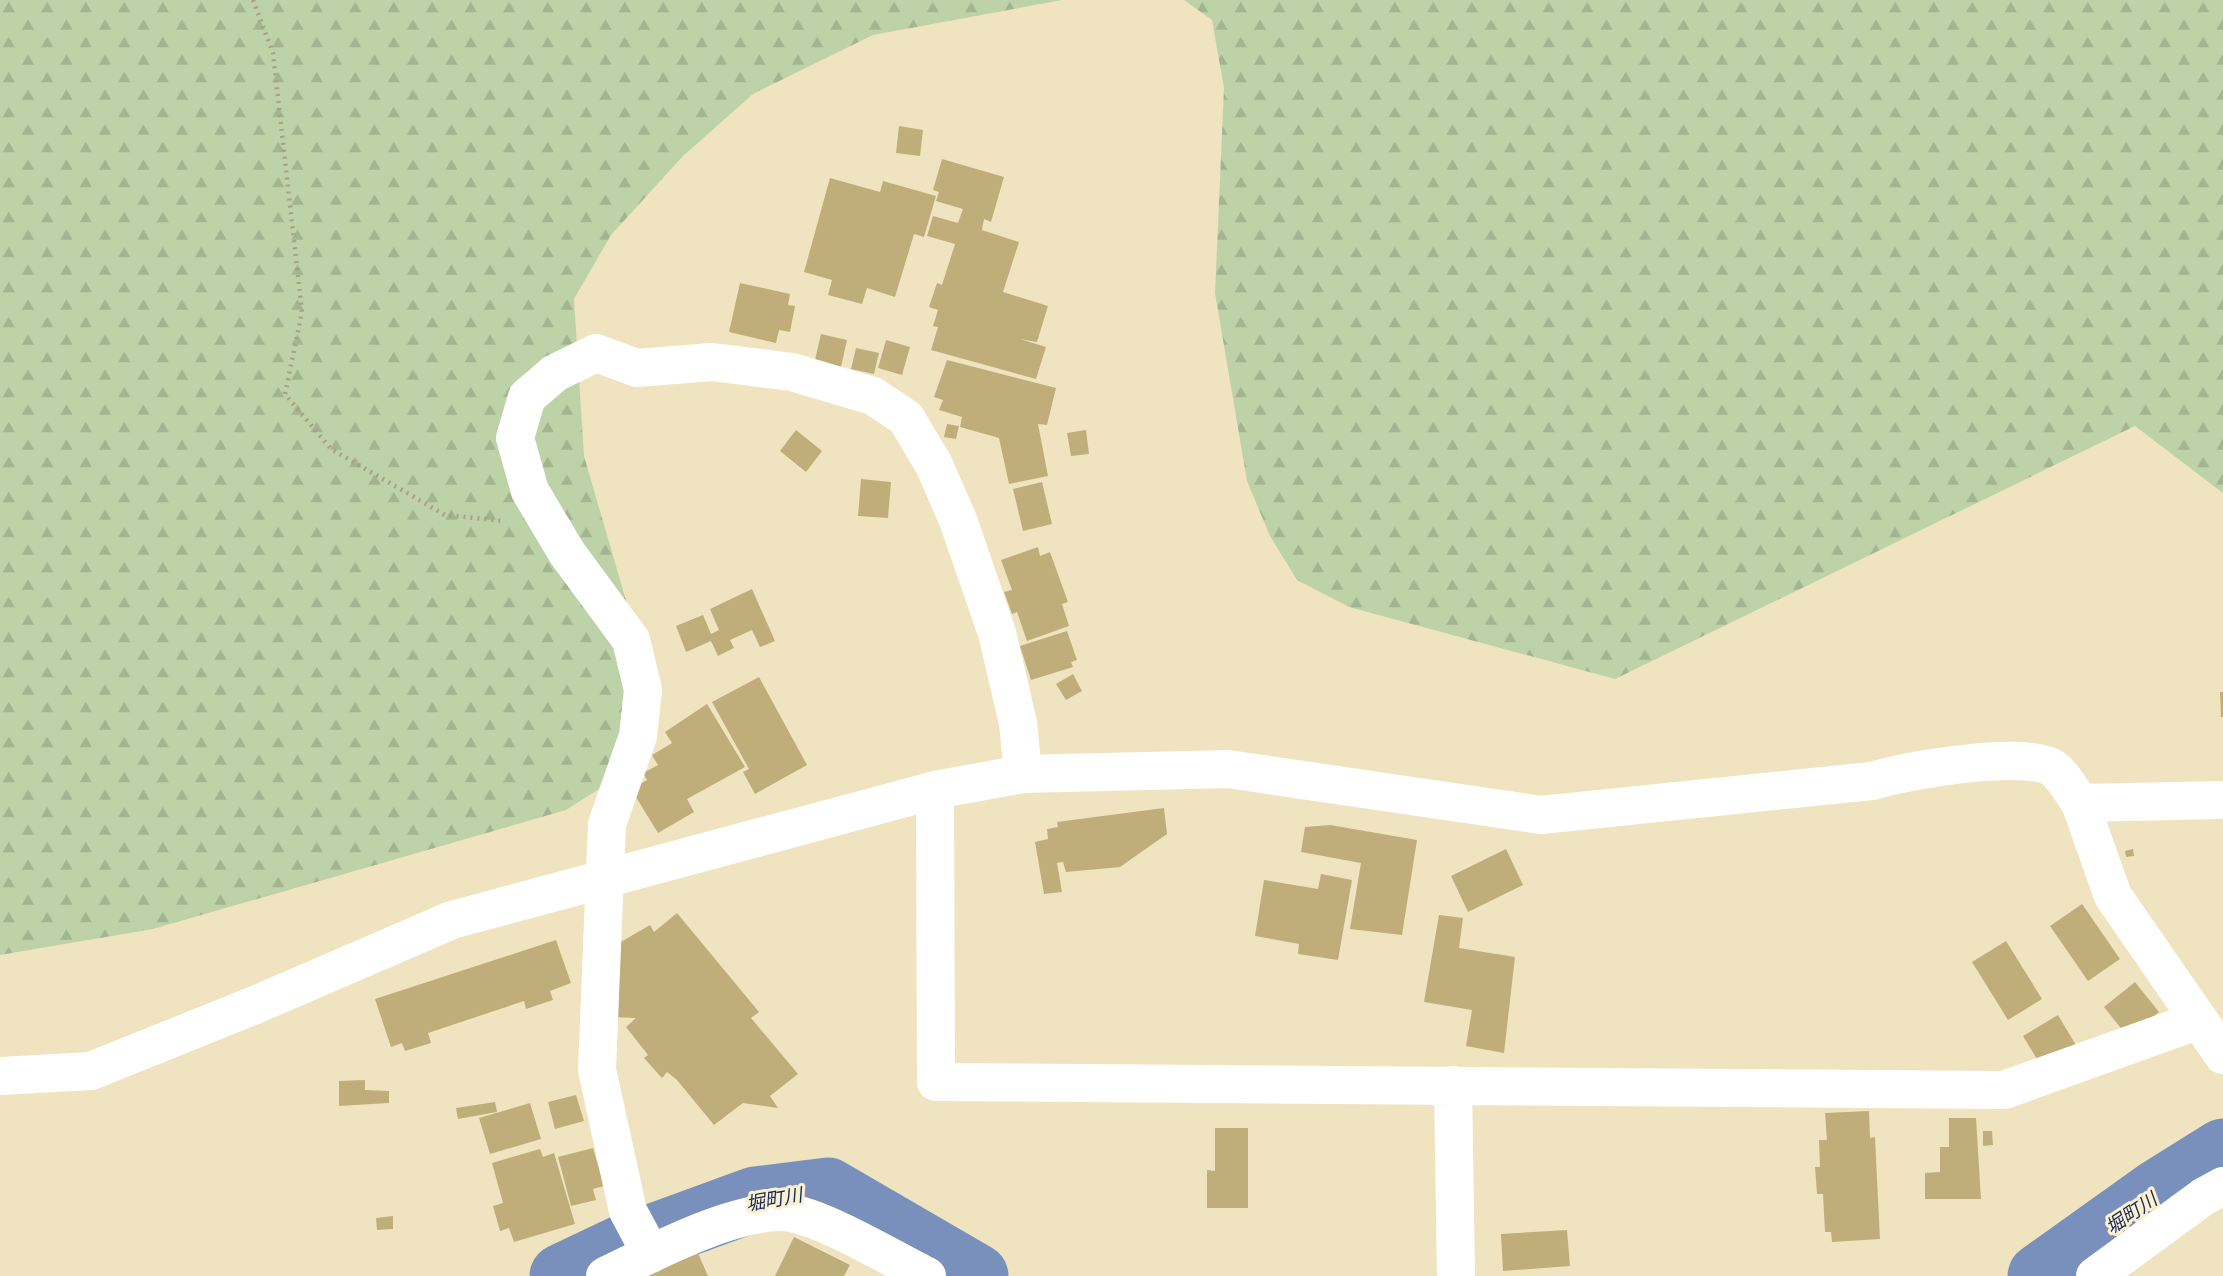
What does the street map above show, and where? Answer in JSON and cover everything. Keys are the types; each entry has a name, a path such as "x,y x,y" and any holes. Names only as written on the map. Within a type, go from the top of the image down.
{"street":[{"path":"651,1254 628,1211 597,1070 607,824 638,736 643,690 631,640 551,526 530,491 515,438 527,397 555,373 596,353 637,368 712,362 792,372 873,396 906,418 934,465 958,520 997,633 1018,723 1023,774"},
{"path":"0,1076 91,1071 255,1005 452,920 935,790 1023,774 1228,769 1541,816 1872,781 1898,773 2026,760 2052,767 2080,803 2113,896 2223,1055"},
{"path":"935,790 936,1082 2004,1090 2199,1020"},
{"path":"2080,803 2223,800"},
{"path":"1453,1086 1456,1276"},
{"path":"2095,1276 2203,1197 2223,1186"},
{"path":"605,1276 651,1254 739,1219 782,1212 820,1223 927,1276"}],"path":[{"path":"253,0 273,52 302,312 285,394 331,449 445,515 551,526"}],"green space":[{"path":"0,0 1062,0 873,35 753,94 683,156 611,235 574,299 584,456 653,693 642,762 566,810 153,929 0,955"},
{"path":"1184,0 2223,0 2223,493 2135,426 1615,679 1349,607 1297,580 1270,536 1247,481 1215,293 1224,88 1212,20"}],"building":[{"path":"899,126 923,130 920,156 896,153"},
{"path":"942,159 1004,177 991,222 984,219 982,230 1019,242 1003,292 1048,306 1037,342 1020,339 1046,347 1036,379 931,350 938,327 933,326 938,310 929,307 937,283 942,285 955,244 927,236 933,216 958,223 963,209 936,201 939,192 933,190"},
{"path":"830,178 880,192 883,181 936,196 924,237 914,234 895,297 867,288 862,304 828,295 832,280 804,272"},
{"path":"740,283 790,294 788,305 795,306 790,332 779,330 776,343 729,332"},
{"path":"821,334 847,340 841,367 815,360"},
{"path":"886,340 910,347 902,375 878,368"},
{"path":"856,348 879,353 874,374 851,369"},
{"path":"947,360 1056,388 1047,425 1038,424 1048,476 1009,484 999,438 960,427 962,417 939,410 943,400 934,397"},
{"path":"947,424 959,426 956,439 944,437"},
{"path":"796,430 822,451 806,472 780,451"},
{"path":"1086,430 1089,454 1071,456 1067,433"},
{"path":"861,479 891,482 888,518 858,516"},
{"path":"1042,482 1052,524 1023,531 1013,489"},
{"path":"1038,547 1040,556 1050,552 1068,602 1062,604 1069,626 1027,641 1017,612 1012,614 1004,592 1012,590 1001,560"},
{"path":"752,589 775,641 760,647 752,630 730,640 734,648 718,656 711,641 686,652 676,626 703,615 711,634 719,630 710,609"},
{"path":"1067,631 1077,660 1071,662 1073,667 1031,680 1020,646"},
{"path":"1073,674 1082,691 1066,700 1056,684"},
{"path":"759,677 807,765 755,794 743,772 749,769 712,702"},
{"path":"2220,692 2223,692 2223,717 2221,717"},
{"path":"707,704 745,767 687,799 694,812 658,833 631,789 647,780 643,773 658,765 652,755 672,743 665,732"},
{"path":"1164,808 1167,834 1120,867 1066,872 1063,862 1057,863 1062,892 1044,894 1035,842 1048,839 1047,829 1058,827 1057,822"},
{"path":"1330,825 1417,840 1402,935 1350,929 1361,863 1301,852 1305,827"},
{"path":"1506,849 1523,885 1468,912 1451,876"},
{"path":"2133,849 2134,856 2126,857 2125,851"},
{"path":"1321,874 1352,880 1338,960 1298,954 1299,944 1255,936 1264,880 1318,889"},
{"path":"2082,904 2120,959 2088,981 2050,926"},
{"path":"677,913 759,1012 751,1018 798,1074 770,1096 778,1108 743,1103 714,1125 677,1080 667,1072 662,1078 644,1058 648,1055 626,1027 636,1018 610,1017 614,946 650,925 654,932"},
{"path":"1439,915 1463,918 1459,948 1515,957 1504,1053 1466,1046 1472,1010 1424,1002"},
{"path":"556,940 571,983 550,991 553,1000 526,1009 524,1001 428,1033 431,1043 405,1051 402,1043 391,1047 375,999"},
{"path":"2006,941 2042,999 2008,1020 1972,962"},
{"path":"2135,982 2159,1012 2128,1037 2104,1007"},
{"path":"2058,1015 2077,1047 2043,1069 2023,1036"},
{"path":"365,1080 365,1090 389,1091 389,1103 339,1106 339,1081"},
{"path":"576,1095 584,1121 555,1129 548,1102"},
{"path":"495,1102 497,1112 458,1119 456,1108"},
{"path":"530,1103 541,1139 490,1154 479,1118"},
{"path":"1869,1111 1870,1138 1875,1137 1880,1239 1832,1242 1831,1232 1825,1232 1823,1194 1817,1194 1815,1167 1820,1167 1819,1140 1827,1140 1825,1113"},
{"path":"1949,1118 1976,1118 1981,1199 1925,1199 1925,1173 1940,1172 1940,1147 1949,1147"},
{"path":"1215,1128 1248,1128 1248,1208 1207,1208 1207,1170 1215,1171"},
{"path":"1983,1131 1992,1131 1993,1145 1983,1146"},
{"path":"593,1148 604,1186 593,1189 596,1200 571,1206 558,1157"},
{"path":"540,1149 543,1157 554,1153 575,1224 514,1242 509,1228 500,1231 493,1206 503,1203 492,1163"},
{"path":"393,1216 393,1229 377,1230 376,1218"},
{"path":"1567,1230 1570,1266 1503,1271 1501,1234"},
{"path":"794,1237 850,1265 844,1276 775,1276"},
{"path":"697,1251 708,1276 635,1276"}],"waterway":[{"name":"堀町川","path":"2040,1276 2159,1191 2223,1151"},
{"name":"堀町川","path":"562,1276 621,1248 755,1199 828,1190 976,1276"}]}
